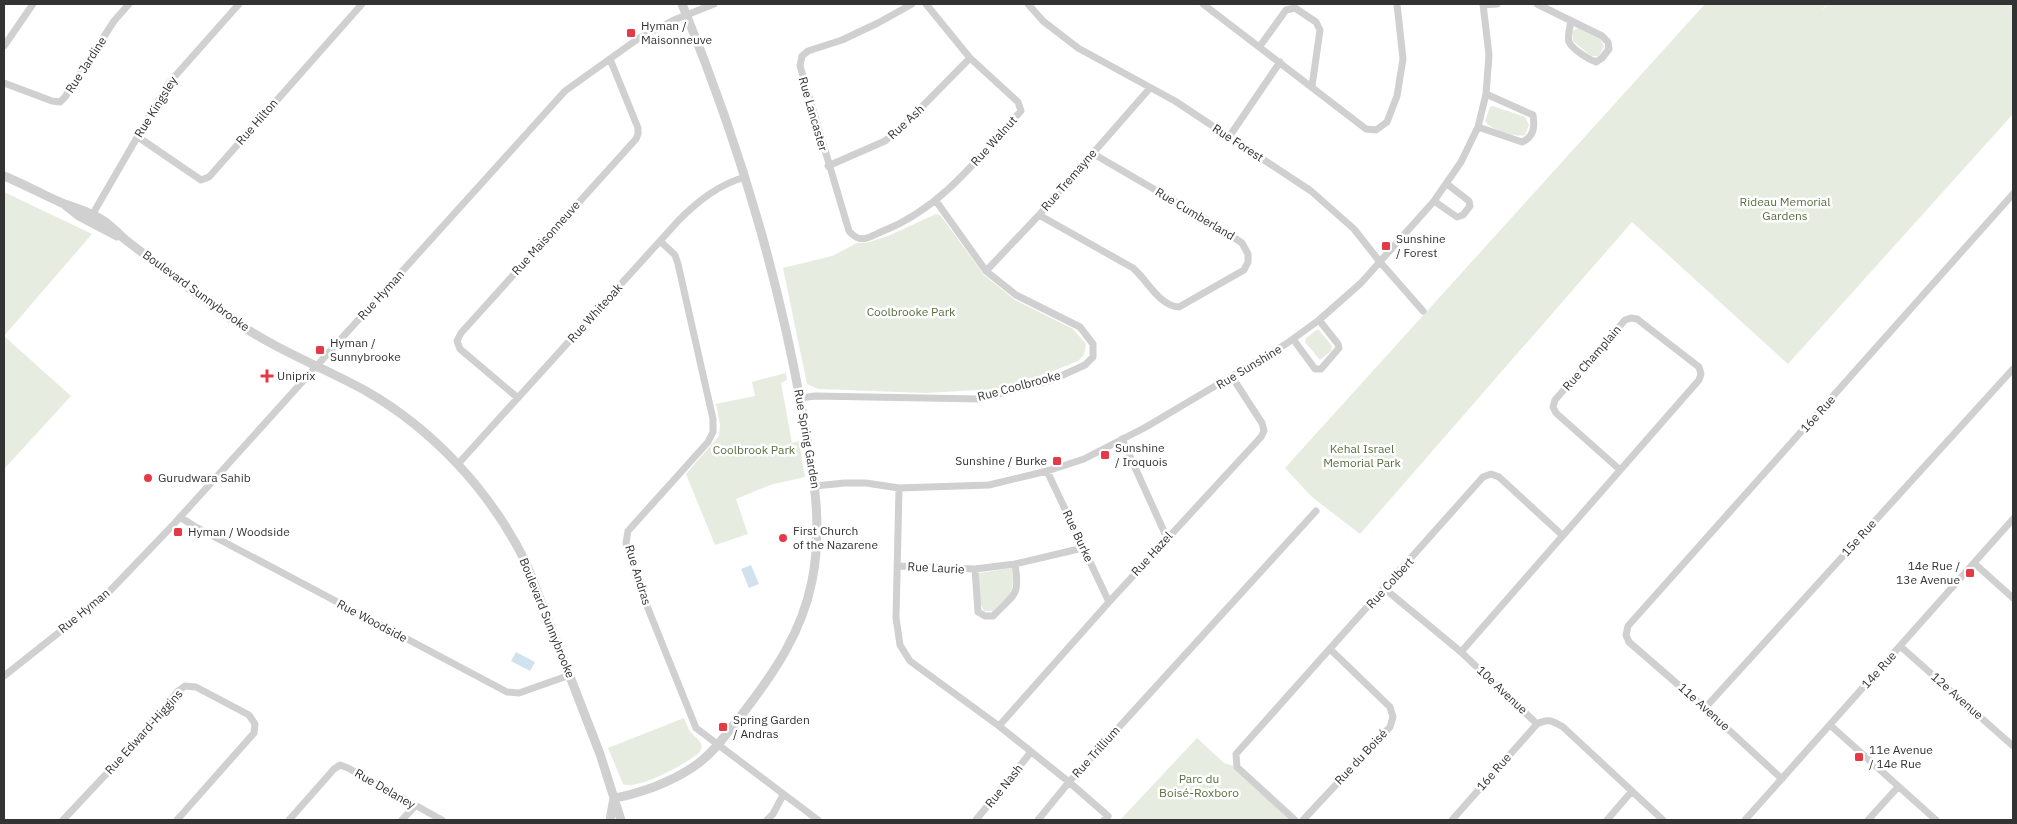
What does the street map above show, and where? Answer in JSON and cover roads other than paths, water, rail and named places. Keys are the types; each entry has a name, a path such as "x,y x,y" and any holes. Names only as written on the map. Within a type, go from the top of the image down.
{"street":[{"path":"4,46 33,4"},
{"name":"Rue Jardine","path":"4,83 52,101 60,102 65,98 114,21 129,4"},
{"name":"Rue Kingsley","path":"90,218 168,84 239,4"},
{"name":"Rue Hilton","path":"138,137 201,180 209,178 362,4"},
{"name":"Rue Spring Garden","path":"614,798 634,794 679,776 702,762 718,745 772,674 790,644 812,583 817,548 818,526 815,486 800,398 775,284 727,120 682,4"},
{"name":"Rue Hyman","path":"4,676 105,596 180,517 565,91 638,38 714,4"},
{"name":"Rue Lancaster","path":"849,231 828,166 800,66 802,56 808,51 842,40 878,23 912,4"},
{"name":"Rue Walnut","path":"849,231 854,238 863,240 900,224 936,201 958,181 1020,111 1018,102 970,58 926,4"},
{"name":"Rue Forest","path":"1028,4 1043,21 1078,48 1175,102 1312,191 1354,229 1423,311"},
{"path":"1203,4 1366,129 1376,130 1388,122 1397,96 1403,59 1397,4"},
{"path":"1483,4 1497,4"},
{"name":"Rue Sunshine","path":"815,486 866,483 899,488 989,485 1047,471 1084,459 1146,428 1293,339 1319,320 1361,284 1434,201 1461,162 1478,127 1486,94 1489,55 1483,4"},
{"path":"1537,4 1602,36 1608,42 1609,49 1602,58 1596,62 1589,60 1572,46 1568,36 1571,21"},
{"path":"1260,46 1286,10 1295,8 1316,22 1320,30 1312,86"},
{"name":"Rue Ash","path":"828,166 885,141 902,127 970,58"},
{"name":"Rue Maisonneuve","path":"518,398 460,348 457,340 461,333 636,139 638,128 610,59"},
{"path":"1229,137 1280,62"},
{"name":"Rue Tremayne","path":"986,271 1039,215 1150,88"},
{"path":"1478,127 1522,142 1527,140 1534,129 1533,115 1486,94"},
{"name":"Rue Cumberland","path":"1039,215 1133,268 1162,301 1170,307 1180,307 1244,270 1248,262 1248,254 1242,243 1212,222 1092,153"},
{"name":"Boulevard Sunnybrooke","path":"4,176 61,202 90,218 104,220 126,240 244,328 316,367 364,390 397,411 428,435 458,464 491,506 522,556 570,675 621,820"},
{"name":"Rue Whiteoak","path":"458,464 660,241 701,199 726,184 745,178"},
{"path":"1434,201 1457,217 1463,215 1470,206 1469,201 1447,184"},
{"name":"16e Rue","path":"1626,635 1628,626 2013,194"},
{"name":"Rue Coolbrooke","path":"800,398 819,396 979,399 1052,380 1085,365 1092,357 1093,344 1080,327 1016,294 986,271 936,201"},
{"name":"Rue Andras","path":"660,241 671,251 678,264 713,419 713,432 708,442 628,531 626,543 639,586 694,725 818,820"},
{"name":"Rue Champlain","path":"1461,652 1619,469 1699,380 1701,374 1699,367 1637,319 1631,318 1625,320 1555,400 1553,407 1556,413 1619,469"},
{"path":"1293,339 1315,369 1321,369 1339,348 1338,344 1319,320"},
{"name":"15e Rue","path":"1705,708 2013,368"},
{"name":"Rue Hazel","path":"999,726 1167,538 1261,437 1264,431 1262,423 1232,377"},
{"path":"1122,439 1167,538"},
{"name":"Rue Burke","path":"1047,471 1109,602"},
{"name":"Rue Colbert","path":"1295,820 1237,767 1236,754 1484,477 1491,474 1499,477 1562,535"},
{"name":"Rue Trillium","path":"899,488 897,632 900,645 910,662 999,726 1069,782 1316,510"},
{"name":"Rue Woodside","path":"180,517 507,692 519,693 570,675"},
{"name":"14e Rue","path":"1746,820 2013,519"},
{"name":"Rue Laurie","path":"897,566 975,570 1015,564 1083,548"},
{"path":"1974,563 2013,598"},
{"name":"Rue Laurie","path":"975,570 978,612 985,616 992,616 1016,593 1018,585 1015,564"},
{"name":"10e Avenue","path":"1385,589 1461,652 1537,724 1543,720 1552,720 1563,727 1663,820"},
{"name":"11e Avenue","path":"1626,635 1629,642 1705,708 1782,779"},
{"name":"12e Avenue","path":"1900,646 2013,746"},
{"name":"Rue du Boisé","path":"1302,820 1390,727 1393,717 1390,707 1330,650"},
{"name":"Rue Edward-Higgins","path":"63,820 125,754 178,691 185,686 196,687 249,715 255,724 254,733 177,820"},
{"name":"16e Rue","path":"1452,820 1537,724"},
{"path":"1830,725 1936,820"},
{"name":"Rue Nash","path":"976,820 1031,752"},
{"name":"Rue Delaney","path":"289,820 334,769 340,766 348,768 442,820"},
{"path":"1038,820 1069,782 1108,816 1104,820"},
{"path":"1868,820 1898,787"},
{"path":"1606,820 1632,791"},
{"path":"766,820 773,814 783,795"},
{"name":"Boulevard Sunnybrooke","path":"610,820 614,798"},
{"path":"402,820 415,806"}],"water":[{"path":"751,565 759,584 749,588 741,569"},
{"path":"516,652 535,662 530,671 511,661"}],"place":[{"name":"Hyman / Maisonneuve","path":"631,33"},
{"name":"Sunshine / Forest","path":"1386,246"},
{"name":"Hyman / Sunnybrooke","path":"320,350"},
{"name":"Uniprix","path":"267,376"},
{"name":"Sunshine / Iroquois","path":"1105,455"},
{"name":"Sunshine / Burke","path":"1057,461"},
{"name":"Gurudwara Sahib","path":"148,478"},
{"name":"Hyman / Woodside","path":"178,532"},
{"name":"First Church of the Nazarene","path":"783,538"},
{"name":"14e Rue / 13e Avenue","path":"1970,573"},
{"name":"Spring Garden / Andras","path":"723,727"},
{"name":"11e Avenue / 14e Rue","path":"1859,757"}],"park label":[{"name":"Rideau Memorial Gardens","path":"1785,209"},
{"name":"Coolbrooke Park","path":"911,312"},
{"name":"Coolbrook Park","path":"754,450"},
{"name":"Kehal Israel Memorial Park","path":"1362,456"},
{"name":"Parc du Boisé-Roxboro","path":"1199,786"}]}
